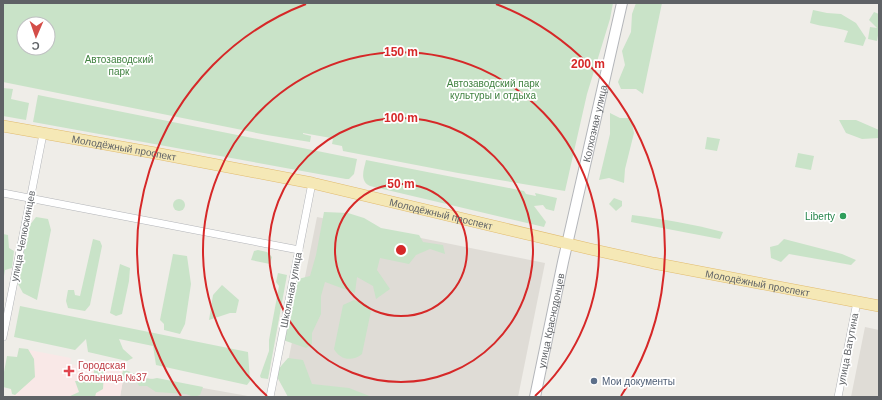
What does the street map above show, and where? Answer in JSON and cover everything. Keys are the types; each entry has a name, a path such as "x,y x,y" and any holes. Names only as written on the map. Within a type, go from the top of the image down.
{"main road":[{"name":"Колхозная улица","path":"567,244 622,3"},
{"name":"Молодёжный проспект","path":"3,126 312,183 653,263 879,306"},
{"name":"улица Краснодонцев","path":"535,397 567,244"}],"street":[{"name":"улица Челюскинцев","path":"3,337 44,134"},
{"name":"Школьная улица","path":"270,397 312,183"},
{"path":"3,193 299,250"},
{"name":"улица Ватутина","path":"838,397 857,302"}],"shaded area":[{"path":"317,217 545,263 518,397 335,397 283,387"},
{"path":"865,327 879,330 879,397 851,397"},
{"name":"Городская больница №37","path":"19,348 71,358 70,364 96,369 97,363 125,369 120,397 13,397 13,393 10,392"},
{"path":"124,374 248,396 120,397"}],"green space":[{"name":"Автозаводский парк культуры и отдыха","path":"3,3 613,3 610,19 587,94 565,191 458,173 343,151 342,146 332,144 333,139 331,138 303,133 311,136 310,142 267,135 3,82"},
{"path":"636,3 662,3 643,94 636,89 621,89 618,82 625,65 622,51 631,32 632,14"},
{"path":"813,10 841,14 856,23 866,38 863,46 844,42 848,31 810,23"},
{"path":"874,12 879,14 877,41 868,39 870,27 877,28 869,20"},
{"path":"3,88 13,89 11,99 29,103 26,120 3,116"},
{"path":"38,95 357,159 354,174 349,179 346,179 33,122"},
{"path":"610,113 620,118 631,118 634,133 625,169 624,183 609,178 599,180 610,134"},
{"path":"839,120 856,120 879,130 879,138 862,139 846,133"},
{"path":"707,137 720,139 717,151 705,149"},
{"path":"798,153 814,156 811,170 795,167"},
{"path":"366,160 524,191 526,194 536,196 535,193 557,198 554,211 546,209 543,205 534,206 546,222 544,227 370,186 364,181 363,178"},
{"path":"614,198 622,201 622,206 616,211 609,204"},
{"path":"181,199 184,200 184,210 177,211 174,210 173,203 174,200"},
{"path":"324,212 348,213 364,218 381,228 419,235 423,242 443,245 445,254 430,249 416,255 409,264 380,258 377,270 390,289 376,299 373,286 357,277 355,293 325,282 321,296 321,314 312,333 312,344 306,348 283,340 298,279 310,276 316,255"},
{"path":"632,215 678,222 723,232 720,239 631,222"},
{"path":"36,217 48,219 51,230 37,300 23,293 17,282 29,226"},
{"path":"3,234 8,235 9,248 14,251 12,268 5,270 3,282"},
{"path":"93,239 100,241 102,246 90,305 85,311 68,308 66,301 68,290 74,290 75,295 80,296"},
{"path":"784,239 842,254 856,260 851,265 789,254 781,262 771,258 770,247 778,245"},
{"path":"258,250 267,252 272,257 270,264 251,260 254,251"},
{"path":"173,254 187,256 191,284 185,324 180,334 164,330 164,324 160,320"},
{"path":"120,264 130,268 129,281 122,314 116,316 110,313"},
{"path":"278,273 287,275 268,379 261,378 260,376 269,351 269,340 279,286 276,282"},
{"path":"222,285 239,300 236,313 230,313 209,320 213,295"},
{"path":"354,300 366,304 371,311 362,354 358,357 346,359 340,356 334,349 343,305"},
{"path":"20,306 248,352 250,381 247,385 156,365 153,346 119,339 123,349 133,358 127,361 88,352 86,339 75,350 14,337"},
{"path":"19,348 28,349 34,359 35,377 15,395 12,394 11,389 3,387 4,372 7,356 17,357"},
{"path":"288,358 303,360 312,384 349,388 372,397 288,397 275,373"},
{"path":"94,370 104,370 103,389 96,393 95,397 68,397 79,392 75,381 93,381"},
{"path":"123,370 147,379 157,378 203,387 200,395 194,397 186,394 156,392 147,386 139,386 137,382 132,380 130,383 122,375"}],"place":[{"name":"Liberty","path":"843,216"},
{"name":"Городская больница №37","path":"69,371"},
{"name":"Мои документы","path":"594,381"}],"park label":[{"name":"Автозаводский парк","path":"119,64"}]}
